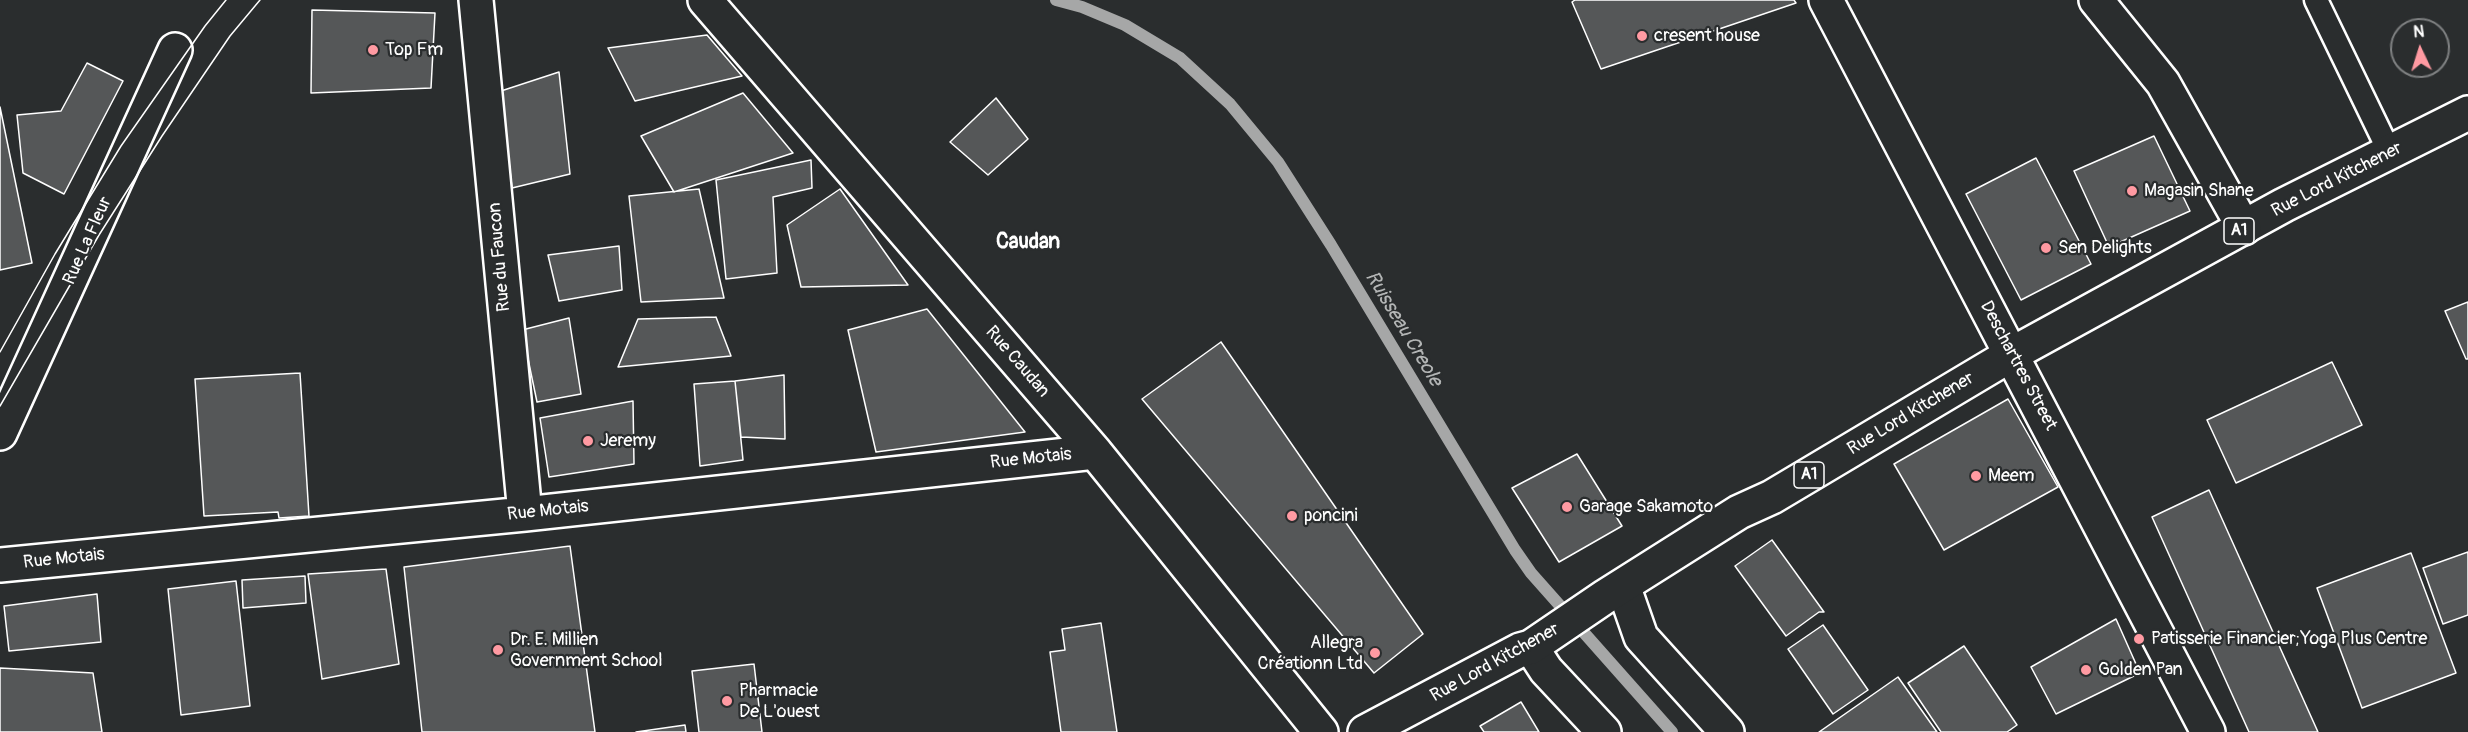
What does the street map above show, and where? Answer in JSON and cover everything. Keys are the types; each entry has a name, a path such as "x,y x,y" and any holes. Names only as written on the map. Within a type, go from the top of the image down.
{"main road":[{"name":"Rue du Faucon","path":"476,0 525,513"},
{"name":"Rue Caudan","path":"705,0 1095,452 1321,732"},
{"name":"Deschartres Street","path":"1826,0 2208,732"},
{"path":"2096,0 2163,83 2244,228"},
{"name":"Rue La Fleur","path":"0,433 175,50"},
{"name":"Rue Lord Kitchener","path":"1381,730 1520,651 1531,647 1739,512 1772,497 2012,354 2284,205 2468,113"},
{"name":"Rue Motais","path":"0,566 1095,452"},
{"path":"1613,592 1626,594 1641,638 1727,732"},
{"path":"1531,647 1546,670 1604,732"}],"lane":[{"path":"2316,0 2390,153"}],"building":[{"name":"cresent house","path":"1575,0 1794,0 1796,3 1601,69 1572,2"},
{"name":"Top Fm","path":"312,10 435,13 431,88 311,93"},
{"path":"707,35 742,76 635,101 608,48"},
{"path":"87,63 123,81 64,194 23,173 17,115 61,111"},
{"path":"559,72 570,174 512,188 501,91"},
{"path":"743,93 793,153 674,192 641,136"},
{"path":"996,98 1028,139 988,175 950,142"},
{"path":"0,107 32,263 0,270"},
{"name":"Magasin Shane","path":"2154,136 2190,211 2109,247 2074,171"},
{"path":"2036,158 2091,264 2021,300 1966,194"},
{"path":"811,160 812,188 773,197 777,273 726,279 716,180"},
{"path":"699,189 724,298 641,302 629,196"},
{"path":"840,189 908,285 801,287 787,225"},
{"path":"619,246 622,290 559,301 548,255"},
{"path":"2468,302 2468,359 2466,359 2445,311"},
{"path":"927,309 1025,432 876,452 848,330"},
{"path":"716,317 731,356 618,367 638,319"},
{"path":"569,318 581,394 537,402 522,330"},
{"name":"poncini","path":"1221,342 1423,634 1374,673 1142,399"},
{"path":"2332,362 2362,425 2236,483 2207,420"},
{"path":"300,373 309,516 279,518 278,512 204,516 195,379"},
{"path":"784,375 785,439 741,437 735,381"},
{"path":"735,381 743,460 700,466 694,384"},
{"name":"Meem","path":"2008,399 2058,487 1944,550 1894,464"},
{"name":"Jeremy","path":"633,401 634,464 549,477 540,418"},
{"name":"Garage Sakamoto","path":"1577,454 1622,526 1559,562 1512,488"},
{"path":"2209,490 2318,732 2249,732 2152,517"},
{"path":"1772,540 1824,612 1819,612 1786,636 1735,566"},
{"name":"Dr. E. Millien Government School","path":"570,546 595,732 422,732 404,567"},
{"path":"2468,552 2468,615 2443,624 2423,568"},
{"path":"2411,553 2456,673 2362,708 2317,588"},
{"path":"386,569 399,664 322,679 308,574"},
{"path":"305,576 306,603 243,608 242,580"},
{"path":"236,581 250,706 181,715 168,589"},
{"path":"97,594 101,642 9,651 4,606"},
{"name":"Golden Pan","path":"2116,619 2140,673 2056,714 2031,667"},
{"path":"1101,623 1117,732 1061,732 1050,652 1065,650 1062,629"},
{"path":"1823,625 1868,690 1833,714 1788,649"},
{"path":"1964,646 2017,725 2007,732 1941,732 1908,683"},
{"name":"Pharmacie De L'ouest","path":"754,664 762,732 699,732 692,671"},
{"path":"0,668 93,673 102,732 0,732"},
{"path":"1898,677 1937,732 1819,732"},
{"path":"1521,702 1539,732 1484,732 1480,726"},
{"path":"685,725 686,732 636,732"}],"waterway":[{"name":"Ruisseau Creole","path":"1056,0 1082,7 1125,25 1180,58 1230,104 1278,162 1531,573 1672,732"}],"tram line":[{"path":"0,352 55,254 121,146 205,26 226,0"},
{"path":"0,406 99,235 162,136 230,36 260,0"}],"place":[{"name":"cresent house","path":"1642,36"},
{"name":"Top Fm","path":"373,50"},
{"name":"Magasin Shane","path":"2132,191"},
{"name":"Sen Delights","path":"2046,248"},
{"name":"Jeremy","path":"588,441"},
{"name":"Meem","path":"1976,476"},
{"name":"Garage Sakamoto","path":"1567,507"},
{"name":"poncini","path":"1292,516"},
{"name":"Patisserie Financier;Yoga Plus Centre","path":"2139,639"},
{"name":"Dr. E. Millien Government School","path":"498,650"},
{"name":"Allegra Créationn Ltd","path":"1375,653"},
{"name":"Golden Pan","path":"2086,670"},
{"name":"Pharmacie De L'ouest","path":"727,701"}],"district":[{"name":"Caudan","path":"1028,243"}]}
